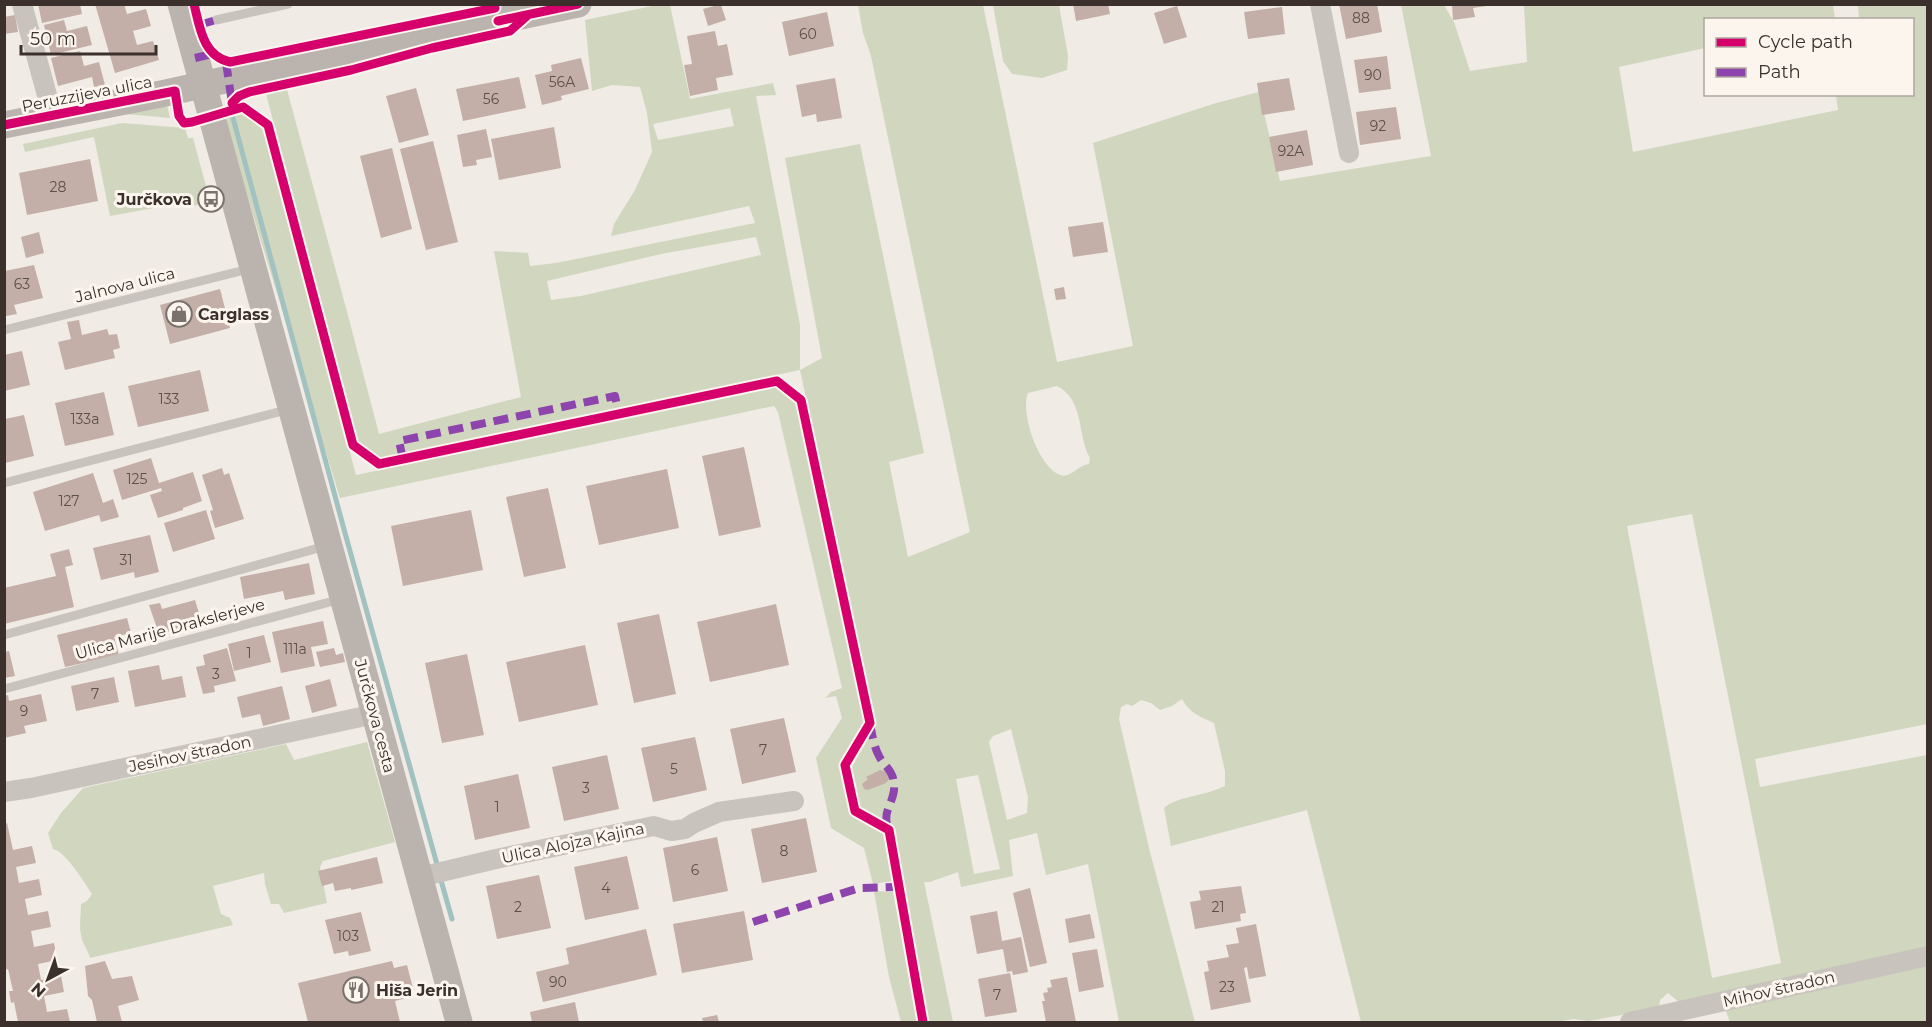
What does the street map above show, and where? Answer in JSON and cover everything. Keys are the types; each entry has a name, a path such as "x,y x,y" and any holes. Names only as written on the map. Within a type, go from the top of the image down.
{"main road":[{"name":"Jurčkova cesta","path":"181,4 375,714 434,874 459,1023"},
{"name":"Peruzzijeva ulica","path":"4,125 53,117 203,85 496,13 578,4"}],"street":[{"path":"22,4 53,117"},
{"path":"1320,4 1349,153"},
{"name":"Jesihov štradon","path":"4,792 375,714"},
{"name":"Ulica Alojza Kajina","path":"434,874 654,826 671,831 685,829 719,812 794,801"},
{"name":"Mihov štradon","path":"1630,1023 1928,956"}],"lane":[{"path":"216,20 288,4"},
{"name":"Jalnova ulica","path":"4,330 253,268"},
{"path":"4,483 291,409"},
{"path":"4,635 329,546"},
{"name":"Ulica Marije Drakslerjeve","path":"4,689 343,599"}],"green space":[{"path":"657,5 670,5 690,99 773,83 776,95 756,96 800,325 800,370 380,459 358,442 266,94 246,99 244,96 286,86 379,434 521,397 494,251 528,253 530,266 556,263 755,223 749,206 611,236 614,224 635,190 652,152 647,113 640,87 612,85 592,91 585,20","holes":["730,108 734,126 658,140 653,124","756,237 761,255 581,296 551,300 547,281 661,254"]},
{"path":"858,5 983,5 1057,362 1133,346 1093,143 1216,103 1259,92 1280,181 1431,156 1401,5 1444,5 1454,22 1470,71 1527,62 1524,5 1833,5 1835,18 1704,18 1704,48 1619,67 1633,152 1838,110 1836,96 1914,96 1914,18 1859,18 1858,5 1927,5 1927,724 1755,759 1760,787 1927,755 1927,950 1679,1002 1668,993 1660,1000 1659,1008 1589,1021 1574,1019 1555,1022 1361,1022 1307,810 1171,846 1164,808 1176,801 1225,786 1225,771 1214,723 1192,711 1182,699 1160,710 1151,703 1141,700 1132,706 1127,704 1121,707 1119,719 1150,852 1195,1022 1119,1022 1088,864 1046,875 1037,833 1009,840 1013,876 961,887 958,872 924,882 953,1022 929,1022 894,826 860,807 852,767 876,724 800,370 822,358 785,158 860,144 924,453 889,462 908,557 970,532 871,56 863,33","holes":["1057,386 1066,392 1076,409 1090,458 1089,464 1064,476 1052,470 1038,451 1033,438 1027,413 1028,393","1692,514 1781,963 1712,978 1627,526","1011,729 1028,797 1027,813 1007,820 989,742 993,736","978,775 1000,869 974,874 956,779"]},
{"path":"993,5 1059,5 1068,56 1067,70 1042,78 1012,74 1003,61"},
{"path":"167,105 170,118 125,114"},
{"path":"242,113 263,129 356,475 775,387 796,403 864,722 840,763 850,814 883,833 892,881 873,884 864,848 831,828 816,758 842,718 836,696 825,698 831,692 842,688 778,412 774,406 340,498 229,137 227,118"},
{"path":"122,123 185,128 188,138 193,138 210,201 190,207 187,200 110,216 94,137 25,152 23,144"},
{"path":"367,742 395,842 323,861 320,867 327,903 284,913 279,904 271,904 264,873 213,886 221,914 230,918 233,925 90,958 82,938 80,924 81,904 87,901 92,894 69,861 53,849 48,833 61,813 83,788 286,744 294,760"},
{"path":"874,891 893,892 917,1022 901,1022 889,977"},
{"path":"1927,964 1927,1022 1730,1022 1725,1009"}],"building":[{"path":"38,4 80,4 82,14 42,23"},
{"path":"95,4 124,4 127,14 146,9 151,26 133,31 137,45 153,41 159,60 115,73"},
{"path":"1073,4 1108,4 1110,14 1076,21"},
{"path":"1339,4 1377,4 1382,32 1346,39"},
{"path":"1452,4 1487,4 1487,6 1473,8 1475,17 1453,20"},
{"path":"721,5 726,20 708,26 703,9"},
{"path":"1177,6 1187,37 1164,44 1154,13"},
{"path":"1282,7 1285,34 1248,39 1244,12"},
{"path":"827,12 834,46 789,56 782,22"},
{"path":"15,15 18,32 4,34 4,17"},
{"path":"64,20 67,31 87,26 92,45 51,55 44,25"},
{"path":"715,31 718,46 727,44 733,75 716,78 718,90 690,96 684,65 692,64 687,36"},
{"path":"80,51 84,66 99,62 105,85 94,87 92,77 58,86 51,58"},
{"path":"1387,56 1391,89 1359,93 1354,60"},
{"path":"581,58 589,89 561,96 562,100 542,105 535,75 552,71 551,65"},
{"path":"519,77 526,108 463,121 456,89"},
{"path":"835,78 842,118 817,122 816,114 802,117 796,85"},
{"path":"1289,78 1295,110 1262,115 1257,83"},
{"path":"416,88 429,135 399,143 386,96"},
{"path":"1396,107 1401,139 1360,145 1356,112"},
{"path":"554,127 561,168 499,180 491,139"},
{"path":"486,129 492,157 476,160 477,165 463,167 457,135"},
{"path":"1307,130 1313,165 1276,172 1269,137"},
{"path":"433,141 458,242 426,250 400,149"},
{"path":"392,148 412,229 381,238 360,156"},
{"path":"90,159 98,201 27,215 19,173"},
{"path":"1103,222 1108,252 1073,257 1068,227"},
{"path":"39,232 44,253 26,258 21,237"},
{"path":"34,265 43,298 14,305 17,314 6,316 5,271"},
{"path":"1064,287 1066,299 1056,300 1054,289"},
{"path":"220,289 230,328 170,344 160,305"},
{"path":"79,320 82,335 107,329 109,335 117,334 120,348 113,350 115,358 65,370 58,342 71,339 67,322"},
{"path":"22,351 30,385 4,391 4,355"},
{"path":"200,370 209,411 138,427 128,386"},
{"path":"104,392 114,435 65,446 55,403"},
{"path":"24,415 34,456 5,463 5,419"},
{"path":"744,447 761,527 719,536 702,456"},
{"path":"151,458 159,483 193,472 202,501 158,518 150,495 162,491 161,488 122,500 113,470"},
{"path":"222,468 224,475 229,473 244,519 215,528 210,511 213,510 202,475"},
{"path":"667,469 679,528 599,545 586,486"},
{"path":"93,473 103,503 113,499 119,517 101,522 99,515 45,531 33,492"},
{"path":"548,488 566,568 524,577 506,497"},
{"path":"206,510 215,539 173,552 164,523"},
{"path":"471,510 483,570 403,586 391,526"},
{"path":"150,535 159,572 135,578 134,572 101,580 93,548"},
{"path":"69,549 73,565 65,567 74,607 4,624 4,588 56,576 50,554"},
{"path":"309,563 315,594 285,600 283,591 244,599 240,577"},
{"path":"195,600 202,623 159,634 149,605 160,603 162,609"},
{"path":"776,604 789,665 710,682 697,622"},
{"path":"659,614 676,694 634,703 617,623"},
{"path":"127,618 131,633 114,637 119,655 65,667 57,635"},
{"path":"323,621 328,644 311,647 315,666 281,673 272,632"},
{"path":"264,635 271,662 234,671 228,644"},
{"path":"585,645 598,705 519,722 506,662"},
{"path":"227,648 236,681 214,686 215,692 203,694 196,667 205,665 203,655"},
{"path":"334,648 336,655 343,653 345,662 320,667 316,652"},
{"path":"9,651 15,676 4,678 4,652"},
{"path":"467,654 484,735 442,743 425,663"},
{"path":"159,665 162,680 182,676 186,697 135,707 128,671"},
{"path":"114,677 119,702 76,711 71,686"},
{"path":"330,679 337,706 312,713 305,686"},
{"path":"282,686 290,719 263,726 260,714 242,718 237,697"},
{"path":"41,694 47,721 24,726 26,733 4,738 4,696 8,695 9,701"},
{"path":"784,718 796,772 742,784 730,729"},
{"path":"695,737 707,790 653,802 641,748"},
{"path":"607,755 619,809 564,821 552,767"},
{"path":"880,770 889,775 886,783 868,790 864,789 862,784 868,779 866,777"},
{"path":"518,774 530,828 475,840 464,786"},
{"path":"806,818 817,872 762,883 751,829"},
{"path":"7,823 13,850 32,846 36,863 16,867 19,883 39,879 42,895 25,899 28,915 48,911 51,927 31,931 34,947 54,943 57,960 38,964 41,980 61,976 64,992 44,996 47,1012 67,1009 70,1022 18,1022 14,1002 11,1003 9,991 13,991 8,969 5,970 4,967 4,958 6,958 4,824"},
{"path":"717,837 728,891 673,902 663,848"},
{"path":"627,856 639,909 585,920 574,867"},
{"path":"377,857 383,883 335,891 333,883 322,886 318,871"},
{"path":"539,875 551,928 497,939 486,886"},
{"path":"1241,886 1246,913 1240,914 1241,921 1195,929 1190,902 1201,900 1199,891"},
{"path":"1030,888 1047,963 1030,967 1013,893"},
{"path":"744,911 753,960 682,973 673,924"},
{"path":"997,911 1002,941 1021,937 1028,972 1013,975 1012,971 1007,972 1003,949 977,954 970,916"},
{"path":"361,912 371,951 349,956 348,951 334,954 325,920"},
{"path":"1090,914 1095,938 1069,943 1065,919"},
{"path":"1256,924 1266,976 1249,979 1247,967 1244,968 1251,1002 1211,1010 1204,972 1209,971 1207,961 1229,957 1226,945 1239,943 1236,928"},
{"path":"646,929 657,975 543,1002 536,972 569,964 566,948"},
{"path":"1097,949 1104,987 1079,992 1072,953"},
{"path":"105,961 112,979 132,976 139,1000 118,1006 122,1022 97,1022 92,1000 88,996 85,966"},
{"name":"Hiša Jerin","path":"392,961 394,968 407,965 415,996 395,1001 400,1022 308,1022 298,983"},
{"path":"1010,973 1017,1012 985,1017 978,979"},
{"path":"1067,977 1076,1022 1046,1022 1042,1001 1045,1001 1043,993 1048,992 1047,988 1052,987 1050,980"},
{"path":"575,1002 579,1022 532,1022 530,1012"},
{"path":"717,1015 719,1022 703,1022 702,1018"}],"waterway":[{"path":"233,118 438,868"},
{"path":"440,877 452,919"}],"marked path":[{"path":"199,25 216,20"},
{"path":"195,58 212,54"},
{"path":"226,62 232,103 230,106"},
{"path":"403,459 399,441 615,396 619,414"},
{"path":"870,724 877,752 893,779 893,796 886,817 889,830"},
{"path":"753,922 859,888 899,887"}],"cycle path":[{"path":"194,4 208,47 221,59 230,62 495,8"},
{"path":"498,21 578,4"},
{"path":"232,103 239,96 249,92 510,31 528,15"},
{"path":"4,125 175,91 179,116 184,123 243,107 268,125 353,445 379,464 777,381 801,400 870,723 845,765 855,811 889,830 923,1022"}],"place":[{"name":"Jurčkova","path":"211,199"},
{"name":"Carglass","path":"179,314"},
{"name":"Hiša Jerin","path":"356,990"}]}
